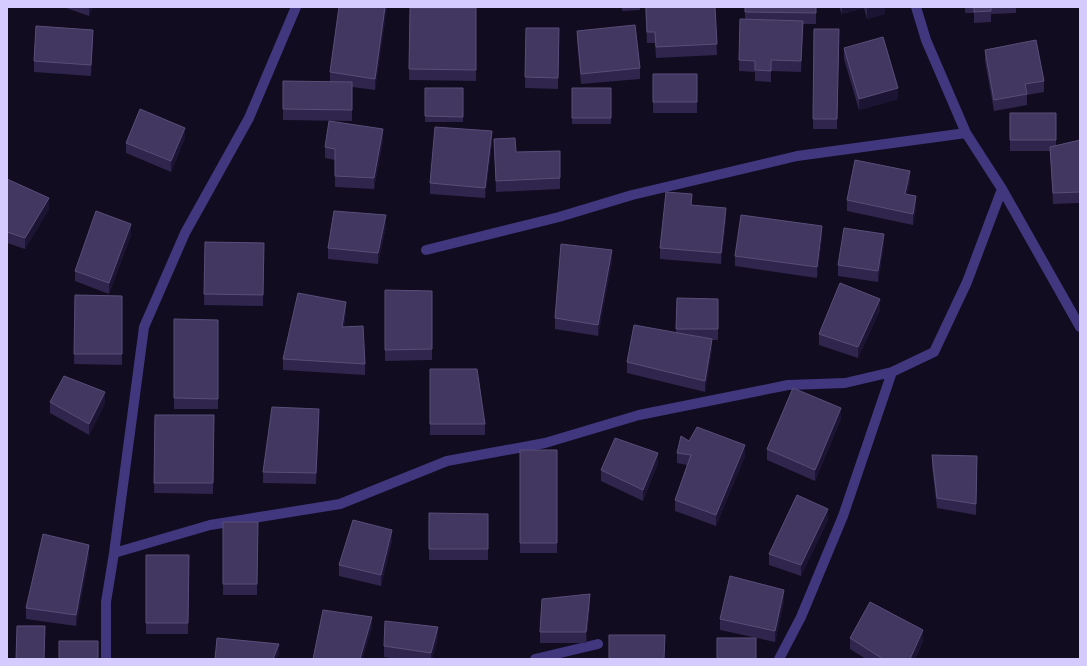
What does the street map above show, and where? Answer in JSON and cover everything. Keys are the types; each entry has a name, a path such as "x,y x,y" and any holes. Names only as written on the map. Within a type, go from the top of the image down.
{"street":[{"path":"106,659 106,602 114,553 144,327 185,233 249,118 296,7"},
{"path":"916,7 926,40 966,133 1002,189 1080,327"},
{"path":"426,250 559,217 632,195 797,156 966,133"},
{"path":"114,553 210,524 340,504 447,461 545,443 639,415 788,385 845,383 892,372 934,352 967,282 1002,189"},
{"path":"779,659 801,617 843,516 892,372"},
{"path":"535,659 598,644"}],"building":[{"path":"339,7 385,7 375,79 330,72"},
{"path":"646,7 715,7 717,44 656,47 655,32 647,32"},
{"path":"745,7 816,7 816,13 745,12"},
{"path":"974,7 991,7 991,11 974,12"},
{"path":"410,8 476,8 476,70 409,69"},
{"path":"740,19 803,21 801,61 771,60 771,71 755,70 755,61 739,60"},
{"path":"635,25 640,68 581,74 577,31"},
{"path":"36,26 93,30 91,65 34,61"},
{"path":"526,28 559,28 558,78 525,77"},
{"path":"814,29 839,29 837,119 813,119"},
{"path":"883,37 898,88 859,99 844,48"},
{"path":"1036,40 1044,81 1025,84 1027,94 994,100 985,50"},
{"path":"653,74 697,74 697,102 653,102"},
{"path":"283,81 352,82 352,110 283,109"},
{"path":"425,88 463,88 463,117 425,116"},
{"path":"572,88 611,88 611,118 572,118"},
{"path":"140,109 185,128 171,161 126,143"},
{"path":"1010,113 1056,113 1056,140 1010,140"},
{"path":"329,121 383,129 374,178 335,176 335,149 325,147"},
{"path":"435,127 492,131 485,188 430,183"},
{"path":"515,138 516,152 560,151 560,178 496,181 494,139"},
{"path":"1080,140 1080,192 1053,193 1050,147"},
{"path":"855,160 910,171 905,194 916,196 913,214 847,200"},
{"path":"7,179 49,198 25,238 7,232"},
{"path":"666,192 692,194 691,205 726,208 721,253 660,248"},
{"path":"96,211 131,224 109,283 75,271"},
{"path":"334,211 386,215 378,253 328,248"},
{"path":"741,215 822,226 817,267 735,256"},
{"path":"844,228 884,234 878,271 838,265"},
{"path":"205,242 264,243 263,295 204,294"},
{"path":"561,244 612,250 598,325 555,318"},
{"path":"840,283 880,299 858,347 819,334"},
{"path":"385,290 432,291 432,349 385,350"},
{"path":"298,293 346,302 342,327 363,326 365,364 283,359"},
{"path":"75,295 122,296 122,354 74,354"},
{"path":"677,298 718,299 718,329 676,329"},
{"path":"174,319 218,320 218,399 174,398"},
{"path":"634,325 712,339 705,381 627,362"},
{"path":"430,369 477,369 485,424 430,424"},
{"path":"64,376 105,392 89,424 50,402"},
{"path":"793,388 841,408 815,470 767,449"},
{"path":"272,407 319,409 316,473 263,472"},
{"path":"155,415 214,415 213,483 154,483"},
{"path":"697,427 745,445 716,515 675,500 691,455 677,453 681,436 689,441"},
{"path":"615,438 658,453 643,490 601,470"},
{"path":"520,450 557,450 557,543 520,543"},
{"path":"932,455 977,456 976,504 937,498"},
{"path":"797,495 828,509 801,565 769,554"},
{"path":"429,513 488,514 488,549 429,549"},
{"path":"353,520 392,530 381,575 339,565"},
{"path":"223,522 258,522 257,584 223,584"},
{"path":"43,534 89,545 76,615 26,608"},
{"path":"146,555 189,555 188,623 146,623"},
{"path":"730,576 784,590 775,631 720,619"},
{"path":"590,594 586,632 540,632 542,599"},
{"path":"870,602 923,630 910,659 883,659 850,638"},
{"path":"323,610 372,617 360,659 313,659"},
{"path":"385,621 438,627 431,653 384,646"},
{"path":"17,626 45,626 44,659 16,659"},
{"path":"609,635 665,635 664,659 609,659"},
{"path":"217,638 279,644 273,659 215,659"},
{"path":"717,638 756,638 756,659 717,659"},
{"path":"59,641 98,641 98,659 59,659"}]}
